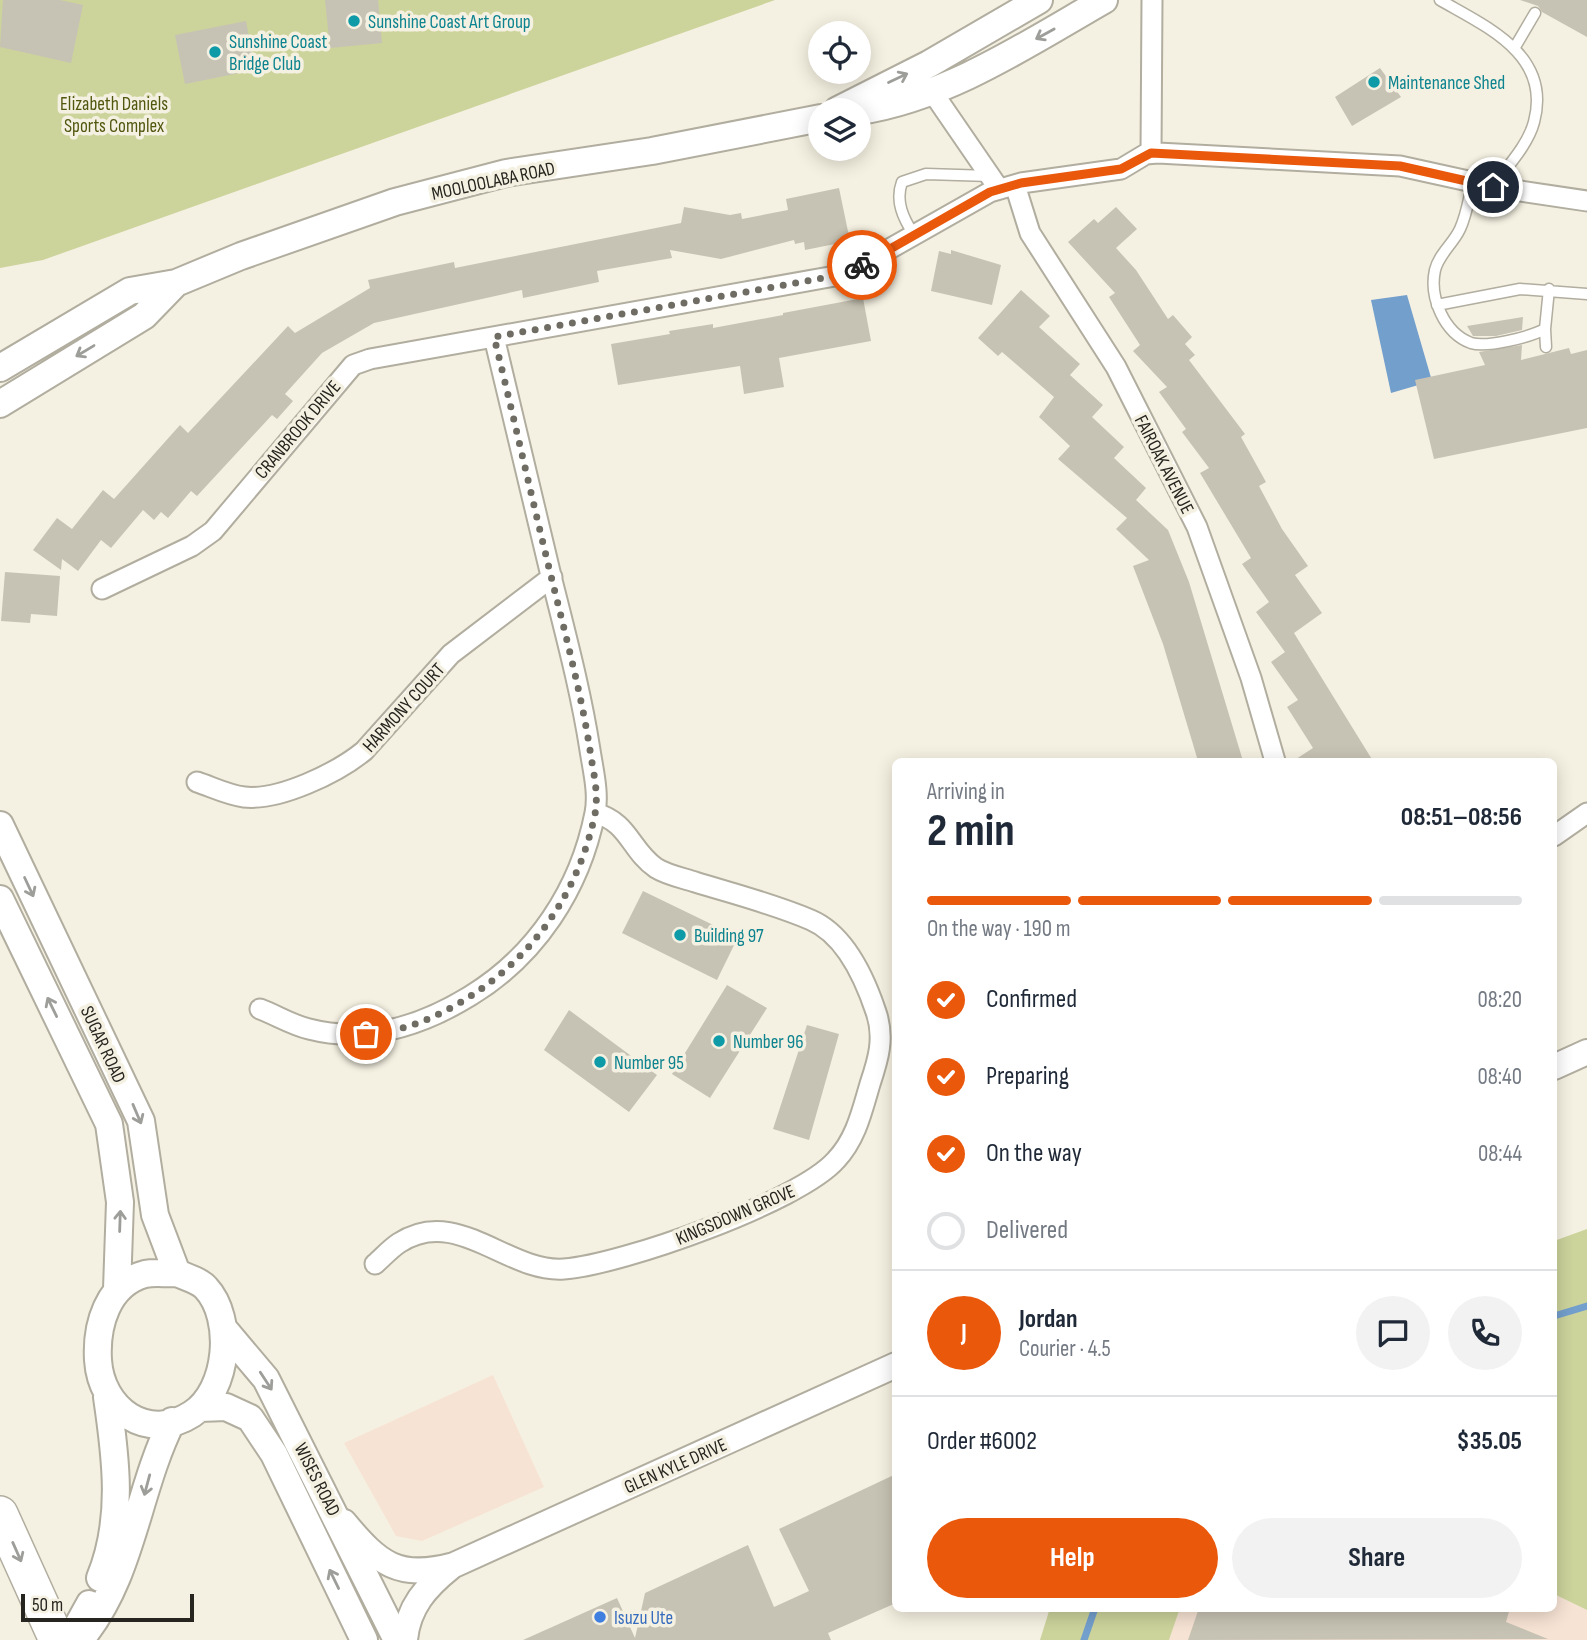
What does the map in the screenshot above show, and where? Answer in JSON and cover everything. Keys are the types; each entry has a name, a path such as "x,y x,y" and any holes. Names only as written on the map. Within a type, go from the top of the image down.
{"highway":[{"path":"0,1514 57,1640"}],"main road":[{"path":"862,98 929,64 1039,0"},
{"path":"871,109 931,90 988,65 1104,0"},
{"name":"MOOLOOLABA ROAD","path":"0,368 130,291 176,283 240,256 395,202 481,180 808,120"},
{"name":"MOOLOOLABA ROAD","path":"0,404 144,316 176,283"},
{"name":"SUGAR ROAD","path":"0,825 141,1121 156,1215 177,1273"},
{"name":"SUGAR ROAD","path":"0,899 109,1124 120,1202 117,1289"},
{"path":"89,1603 110,1553 117,1496 107,1397 99,1369 97,1345 103,1313 117,1289 145,1274 177,1273 205,1286 220,1311 223,1328 222,1357 214,1386 200,1408 191,1415 172,1422 146,1423 122,1413 107,1397"},
{"name":"WISES ROAD","path":"223,1328 267,1379 397,1640"},
{"name":"WISES ROAD","path":"200,1408 226,1407 250,1419 274,1454 364,1640"},
{"path":"80,1640 100,1616 128,1553 155,1454 172,1422"}],"street":[{"path":"1150,3 1151,153"},
{"name":"FAIROAK AVENUE","path":"931,90 1001,183 1116,367 1197,527 1251,678 1274,758"},
{"path":"1001,183 1121,169 1151,153 1400,166 1493,187 1587,201"},
{"name":"CRANBROOK DRIVE","path":"102,589 192,546 213,531 353,365 370,359 835,276 854,269 1001,183"},
{"path":"260,1009 307,1029 347,1035 385,1033 453,1007 488,985 525,953 552,921 571,884 595,813 595,787 585,715 494,337"},
{"name":"HARMONY COURT","path":"197,782 229,794 271,796 349,764 364,751 451,654 552,578"},
{"name":"KINGSDOWN GROVE","path":"375,1264 400,1242 417,1236 450,1233 480,1240 537,1268 586,1266 686,1237 793,1192 829,1168 856,1130 879,1057 881,1034 869,990 844,949 827,930 804,917 660,870 617,822 595,813"},
{"path":"1557,834 1587,813"},
{"path":"1557,1066 1587,1052"},
{"name":"GLEN KYLE DRIVE","path":"454,1565 892,1367"},
{"path":"336,1513 370,1554 392,1567 432,1571 454,1565"},
{"path":"405,1640 411,1613 420,1594 454,1565"},
{"path":"68,1640 89,1603"}],"lane":[{"path":"1440,0 1515,47 1533,78 1534,122 1527,139 1493,187"},
{"path":"1515,47 1535,13"},
{"path":"914,235 901,210 898,194 902,182 926,174 1001,183"},
{"path":"1473,181 1459,231 1441,255 1435,269 1437,305 1454,332 1474,344 1523,338 1545,330"},
{"path":"1437,305 1520,289 1549,289 1587,294"},
{"path":"1546,347 1549,289"}],"shaded area":[{"path":"493,1375 544,1487 422,1541 396,1536 344,1443"},
{"path":"1557,1595 1587,1610 1587,1640 1169,1640 1179,1612 1557,1612"}],"green space":[{"name":"Elizabeth Daniels Sports Complex","path":"0,0 775,0 43,260 0,268"},
{"path":"1587,1229 1587,1610 1557,1595 1557,1240"},
{"path":"1049,1612 1179,1612 1169,1640 1040,1640"}],"water":[{"path":"1407,295 1432,381 1391,393 1371,300"}],"building":[{"path":"3,0 60,0 83,5 71,63 0,47"},
{"name":"Sunshine Coast Art Group","path":"325,0 378,0 382,43 330,48"},
{"path":"1520,0 1587,0 1587,37 1542,12 1538,6"},
{"name":"Sunshine Coast Bridge Club","path":"246,21 255,70 185,84 175,35"},
{"name":"Maintenance Shed","path":"1380,68 1401,97 1352,126 1335,97"},
{"path":"839,188 850,241 805,250 804,242 795,244 794,240 721,259 670,250 672,258 597,271 599,282 523,298 522,290 374,323 322,353 285,394 293,401 277,419 272,415 197,496 191,491 168,518 161,512 154,520 143,510 111,548 101,540 78,571 62,559 61,570 33,550 57,518 72,529 103,490 114,499 180,425 188,433 288,326 295,333 370,288 368,280 454,262 455,268 681,223 684,207 730,215 741,213 742,219 788,210 786,199"},
{"path":"1116,207 1137,229 1116,248 1136,270 1168,319 1173,315 1192,337 1185,344 1195,355 1189,360 1245,434 1241,437 1266,482 1259,486 1282,529 1308,566 1295,575 1322,613 1294,633 1371,758 1298,758 1313,748 1287,707 1298,700 1271,662 1285,652 1256,612 1269,602 1242,564 1251,558 1200,473 1209,468 1182,432 1186,429 1159,392 1167,387 1133,351 1140,345 1109,297 1115,293 1068,242 1094,219 1098,223"},
{"path":"951,250 1001,265 992,305 931,291 939,251 951,254"},
{"path":"1021,290 1050,316 1039,327 1080,364 1070,375 1103,405 1092,417 1124,447 1114,458 1146,488 1136,500 1168,530 1189,582 1242,758 1197,758 1163,644 1133,566 1149,560 1116,529 1127,518 1058,459 1070,446 1039,417 1054,397 1002,352 998,356 978,338"},
{"path":"863,298 871,341 779,358 784,387 744,394 740,366 618,385 611,344 713,324 713,328"},
{"path":"1523,317 1522,330 1496,336 1473,336 1467,326"},
{"path":"1522,345 1521,360 1569,348 1571,354 1587,350 1587,428 1434,459 1415,380 1485,365 1479,352"},
{"path":"5,572 60,576 57,616 31,614 30,623 1,621"},
{"name":"Building 97","path":"643,891 738,937 717,980 622,933"},
{"name":"Number 96","path":"727,985 767,1008 710,1098 672,1074"},
{"name":"Number 95","path":"569,1010 657,1075 629,1112 544,1050"},
{"path":"807,1025 839,1034 809,1140 773,1129"},
{"path":"892,1476 892,1605 828,1633 831,1640 523,1640 617,1598 635,1638 645,1593 748,1545 774,1607 809,1591 779,1529"},
{"path":"1198,1612 1509,1612 1506,1622 1548,1639 1188,1640"}],"waterway":[{"path":"1557,1315 1587,1306"},
{"path":"1084,1640 1094,1612"}],"way so far":[{"path":"366,1034 385,1033 453,1007 488,985 525,953 552,921 571,884 595,813 595,787 585,715 494,337 835,276 862,265"}],"place":[{"name":"Sunshine Coast Art Group","path":"354,21"},
{"name":"Sunshine Coast Bridge Club","path":"215,52"},
{"name":"Maintenance Shed","path":"1374,82"},
{"name":"Building 97","path":"680,935"},
{"name":"Number 96","path":"719,1041"},
{"name":"Number 95","path":"600,1062"},
{"name":"Isuzu Ute","path":"600,1617"}],"route":[{"path":"862,265 999,188 1121,169 1140,156 1151,153 1400,166 1493,187"}]}
